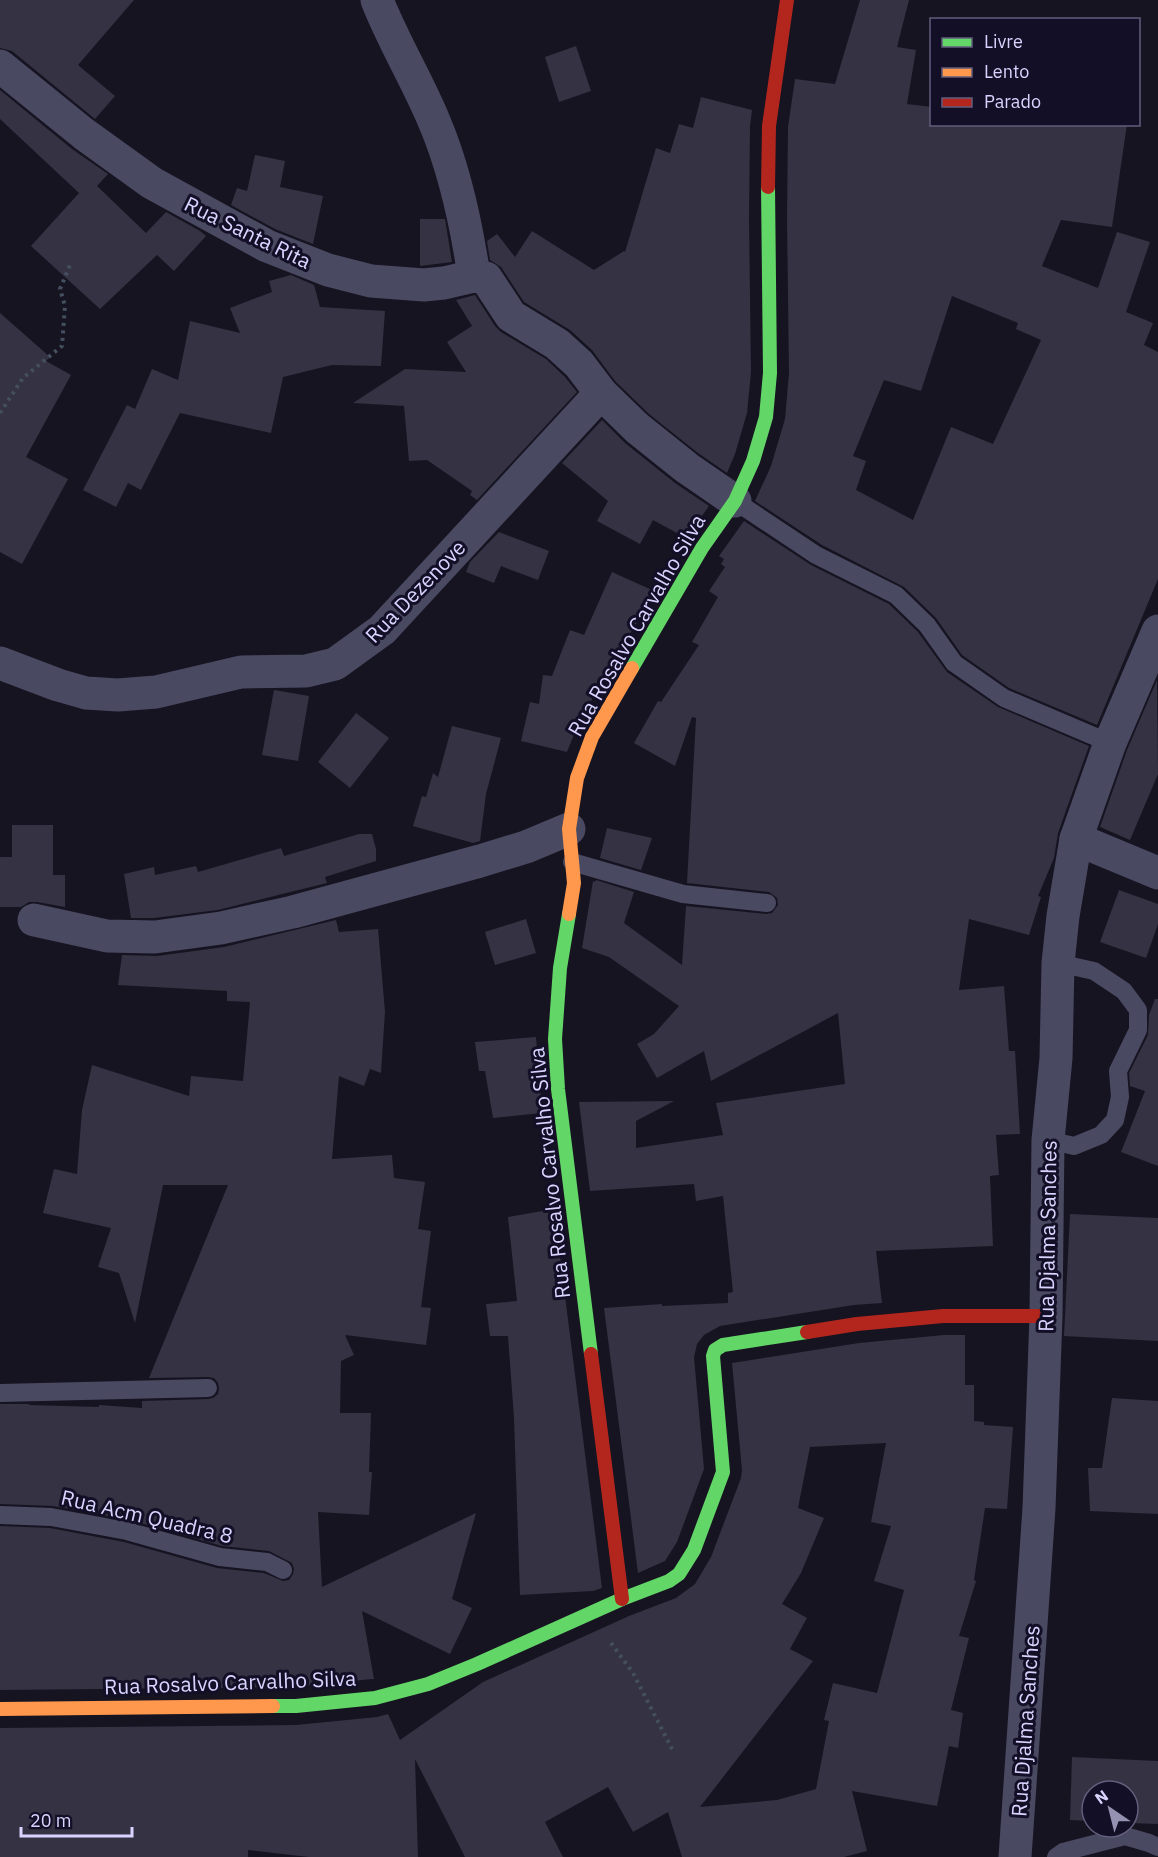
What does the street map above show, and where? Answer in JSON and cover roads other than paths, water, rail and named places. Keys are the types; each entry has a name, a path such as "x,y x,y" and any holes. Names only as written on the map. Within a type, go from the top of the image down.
{"street":[{"path":"377,0 434,121 467,228 474,276 486,278 511,316 557,344 579,364 601,393 637,428 687,468 735,501"},
{"name":"Rua Rosalvo Carvalho Silva","path":"622,1599 558,1089 555,1039 560,968 574,883 568,829 577,778 592,737 702,548 735,501 753,461 766,417 770,373 769,126 787,0"},
{"name":"Rua Santa Rita","path":"0,66 84,134 152,183 267,246 328,270 371,281 424,285 474,276"},
{"name":"Rua Dezenove","path":"0,663 58,686 86,693 118,695 156,692 241,672 306,671 335,664 382,630 601,393"},
{"name":"Rua Djalma Sanches","path":"1015,1857 1039,1508 1046,1316 1048,1140 1056,1058 1058,963 1063,916 1076,839 1110,743 1158,631"},
{"path":"34,920 107,936 155,937 221,928 293,912 480,861 526,847 568,829"},
{"path":"1076,839 1158,873"},
{"name":"Rua Rosalvo Carvalho Silva","path":"0,1709 296,1706 375,1698 428,1684 477,1665 622,1599 669,1581 680,1574 694,1550 723,1472 713,1356 718,1347 879,1322 944,1316 1046,1316"}],"lane":[{"path":"735,501 816,555 896,595 927,625 954,663 1004,698 1110,743"},
{"path":"572,862 683,894 767,903"},
{"path":"1048,1140 1074,1146 1101,1135 1115,1120 1120,1097 1118,1071 1138,1030 1138,1010 1124,991 1094,971 1058,963"},
{"path":"0,1393 208,1388"},
{"name":"Rua Acm Quadra 8","path":"0,1515 51,1517 127,1531 220,1557 267,1562 283,1570"},
{"path":"1056,1857 1063,1852 1125,1836 1158,1847"}]}
